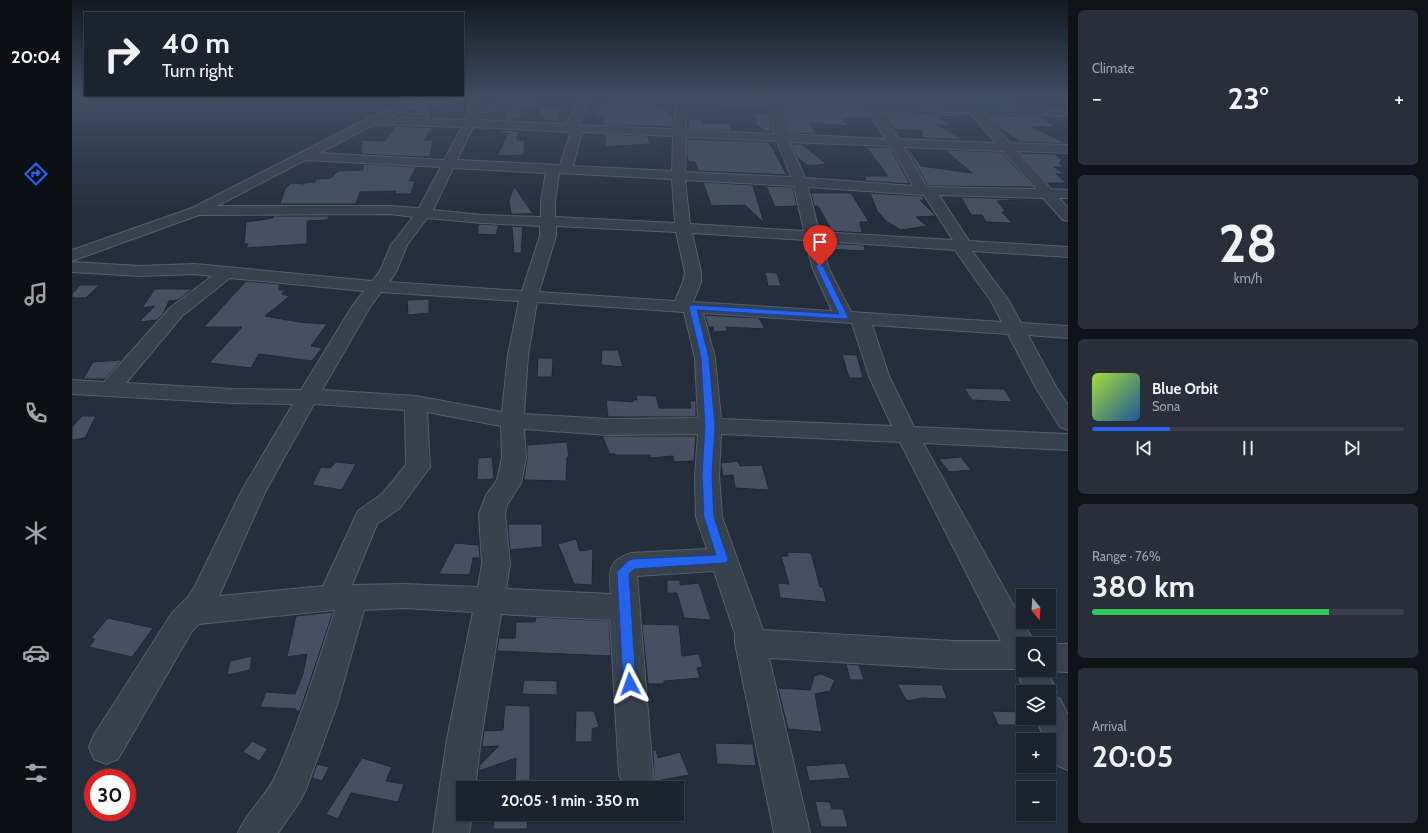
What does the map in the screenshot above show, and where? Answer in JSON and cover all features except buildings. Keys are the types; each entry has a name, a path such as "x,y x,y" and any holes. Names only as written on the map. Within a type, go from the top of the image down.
{"street":[{"path":"72,256 104,242 197,211 342,136"},
{"path":"106,747 182,622 205,596 253,492 362,305 388,272 399,245 428,205 462,136"},
{"path":"451,833 464,739 479,664 496,564 492,514 495,502 509,483 512,473 514,458 512,421 518,355 529,296 547,243 548,201 559,169 571,146 573,136"},
{"path":"680,136 678,176 683,228 693,272 687,307 705,358 710,426 707,475 709,517 750,634 750,643 792,833"},
{"path":"753,136 1068,149"},
{"path":"890,136 1000,301 1016,328 1046,388 1068,422"},
{"path":"996,136 1068,217"},
{"path":"781,137 800,182 814,249 821,269 852,317 867,345 879,376 906,433 1016,639"},
{"path":"302,156 925,190 1068,194"},
{"path":"197,211 383,210 548,221 961,244 1068,252"},
{"path":"72,267 140,271 195,269 376,286 1068,332"},
{"path":"109,390 176,312 227,272"},
{"path":"72,387 233,396 310,396 416,403 512,421 608,427 710,426 906,433 1068,442"},
{"path":"256,833 288,789 321,705 342,598 367,518 391,501 418,467 416,403"},
{"path":"636,774 624,608 625,595 623,572 632,564 723,559"},
{"path":"192,612 342,598 404,596 624,608"},
{"path":"750,643 953,655 1016,655"},
{"path":"1056,657 1068,658"},
{"path":"1056,725 1068,753"}],"route":[{"path":"630,684 624,608 625,595 623,572 632,564 723,559 709,517 707,475 710,426 705,358 692,307 844,317 833,290 820,266"}]}
